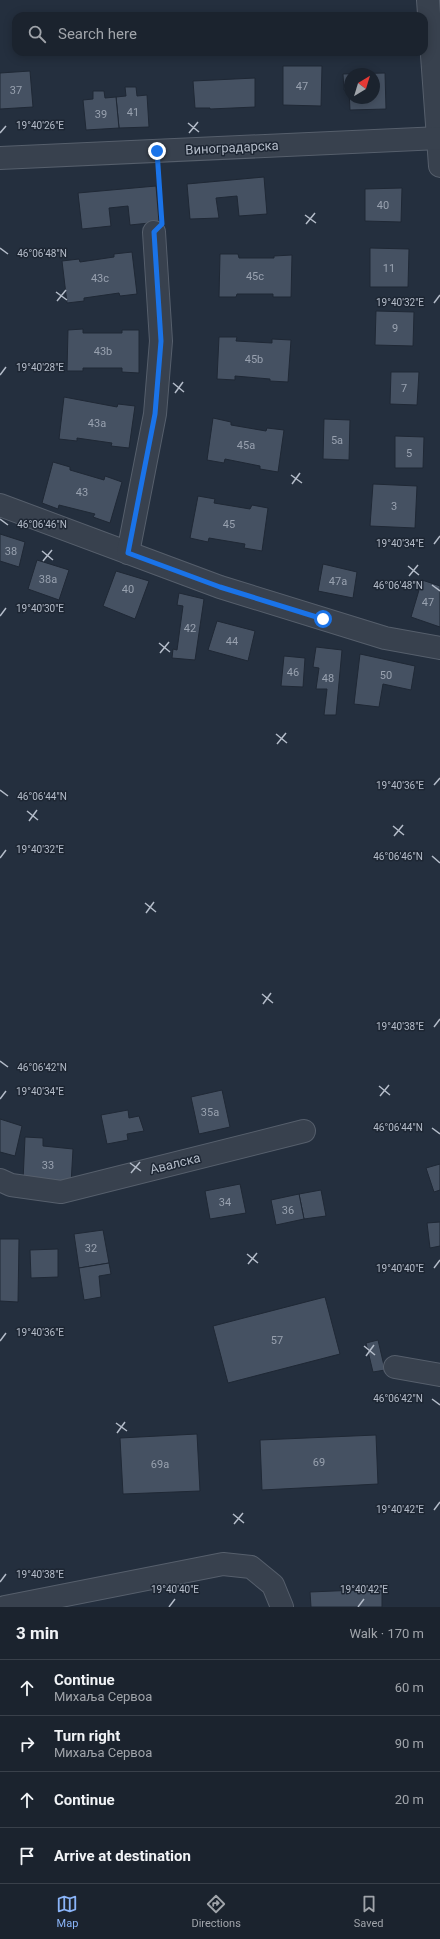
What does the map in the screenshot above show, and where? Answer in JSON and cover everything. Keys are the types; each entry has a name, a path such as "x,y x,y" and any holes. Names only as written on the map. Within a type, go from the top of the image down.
{"street":[{"path":"428,0 440,166"},
{"name":"Виноградарска","path":"0,158 439,138"},
{"path":"128,553 155,414 160,363 161,341 154,232"},
{"path":"0,505 220,587 385,638 440,648"},
{"name":"Авалска","path":"0,1180 11,1185 61,1192 304,1131"},
{"path":"395,1367 440,1376"},
{"path":"5,1607 81,1599 223,1564 251,1567 273,1585 282,1607"}],"path":[{"path":"154,232 162,224 157,151"}],"building":[{"path":"283,66 322,66 321,106 283,105"},
{"path":"30,71 33,107 0,109 0,73"},
{"path":"380,73 385,73 386,109 350,110 350,104 380,104"},
{"path":"255,78 255,107 210,109 195,108 193,81"},
{"path":"125,87 136,87 137,96 147,95 149,127 119,128 116,97 126,96"},
{"path":"93,91 104,91 105,98 116,97 119,128 86,130 83,100 93,99"},
{"path":"264,177 267,214 239,216 237,196 216,198 219,218 190,219 187,184"},
{"path":"156,186 159,222 130,225 128,206 109,208 111,226 82,229 78,193"},
{"path":"402,188 401,222 365,221 365,189"},
{"path":"370,248 409,249 408,287 370,287"},
{"path":"132,252 137,294 120,296 119,293 84,298 84,301 67,303 62,261 79,259 80,262 114,257 114,254"},
{"path":"220,254 238,254 239,258 274,258 274,256 292,255 291,297 273,297 273,294 237,294 236,297 219,297"},
{"path":"376,311 414,312 413,346 375,345"},
{"path":"83,329 83,333 122,333 122,330 139,330 139,373 122,372 122,368 83,368 83,371 67,371 68,330"},
{"path":"219,337 237,337 236,341 272,343 272,339 291,340 288,382 235,376 235,380 217,379"},
{"path":"391,372 419,372 417,405 390,404"},
{"path":"64,397 117,407 118,404 135,406 129,448 111,446 112,443 77,438 77,441 59,439"},
{"path":"213,418 231,422 231,425 266,431 267,428 284,430 278,472 260,469 260,466 225,459 224,463 207,460"},
{"path":"324,419 350,420 349,460 323,459"},
{"path":"395,436 424,437 423,468 395,468"},
{"path":"53,462 70,467 70,470 104,480 105,476 122,482 110,523 93,517 95,514 59,505 58,509 42,503"},
{"path":"373,484 417,486 415,528 370,526"},
{"path":"198,496 215,499 214,503 250,509 252,505 268,508 262,551 244,548 245,544 209,538 208,542 190,538"},
{"path":"0,534 25,542 19,567 0,561"},
{"path":"37,560 69,570 59,600 28,589"},
{"path":"323,564 357,572 353,598 318,591"},
{"path":"116,571 149,581 135,619 103,606"},
{"path":"422,580 440,586 440,627 411,617"},
{"path":"179,593 204,599 195,660 172,658 173,649 177,650 183,606 177,605"},
{"path":"217,621 255,631 248,661 208,650"},
{"path":"316,647 342,650 336,715 324,715 327,689 316,689 319,668 313,667"},
{"path":"360,654 415,666 411,690 383,684 379,707 354,704"},
{"path":"284,656 305,658 303,687 281,686"},
{"path":"222,1090 230,1127 199,1134 191,1097"},
{"path":"128,1110 129,1118 139,1116 144,1131 127,1134 128,1140 107,1144 101,1115"},
{"path":"0,1119 22,1126 15,1156 0,1152"},
{"path":"25,1137 43,1138 43,1146 73,1149 71,1184 23,1181"},
{"path":"440,1164 440,1190 434,1192 426,1168"},
{"path":"240,1184 246,1213 210,1219 205,1191"},
{"path":"321,1190 326,1216 304,1219 299,1194"},
{"path":"299,1194 304,1219 276,1225 271,1200"},
{"path":"440,1222 440,1246 430,1248 427,1223"},
{"path":"103,1230 109,1263 79,1268 74,1234"},
{"path":"0,1239 19,1239 18,1302 0,1301"},
{"path":"58,1249 58,1277 31,1278 30,1250"},
{"path":"109,1263 111,1274 99,1276 101,1297 84,1300 79,1268"},
{"path":"325,1297 340,1354 228,1383 213,1326"},
{"path":"378,1340 385,1370 373,1372 366,1343"},
{"path":"197,1434 200,1491 123,1494 120,1438"},
{"path":"376,1435 378,1484 262,1490 260,1440"},
{"path":"382,1589 382,1607 311,1607 310,1592"}],"route":[{"path":"157,151 162,224 154,232 161,341 155,414 128,553 220,587 323,619"}]}
